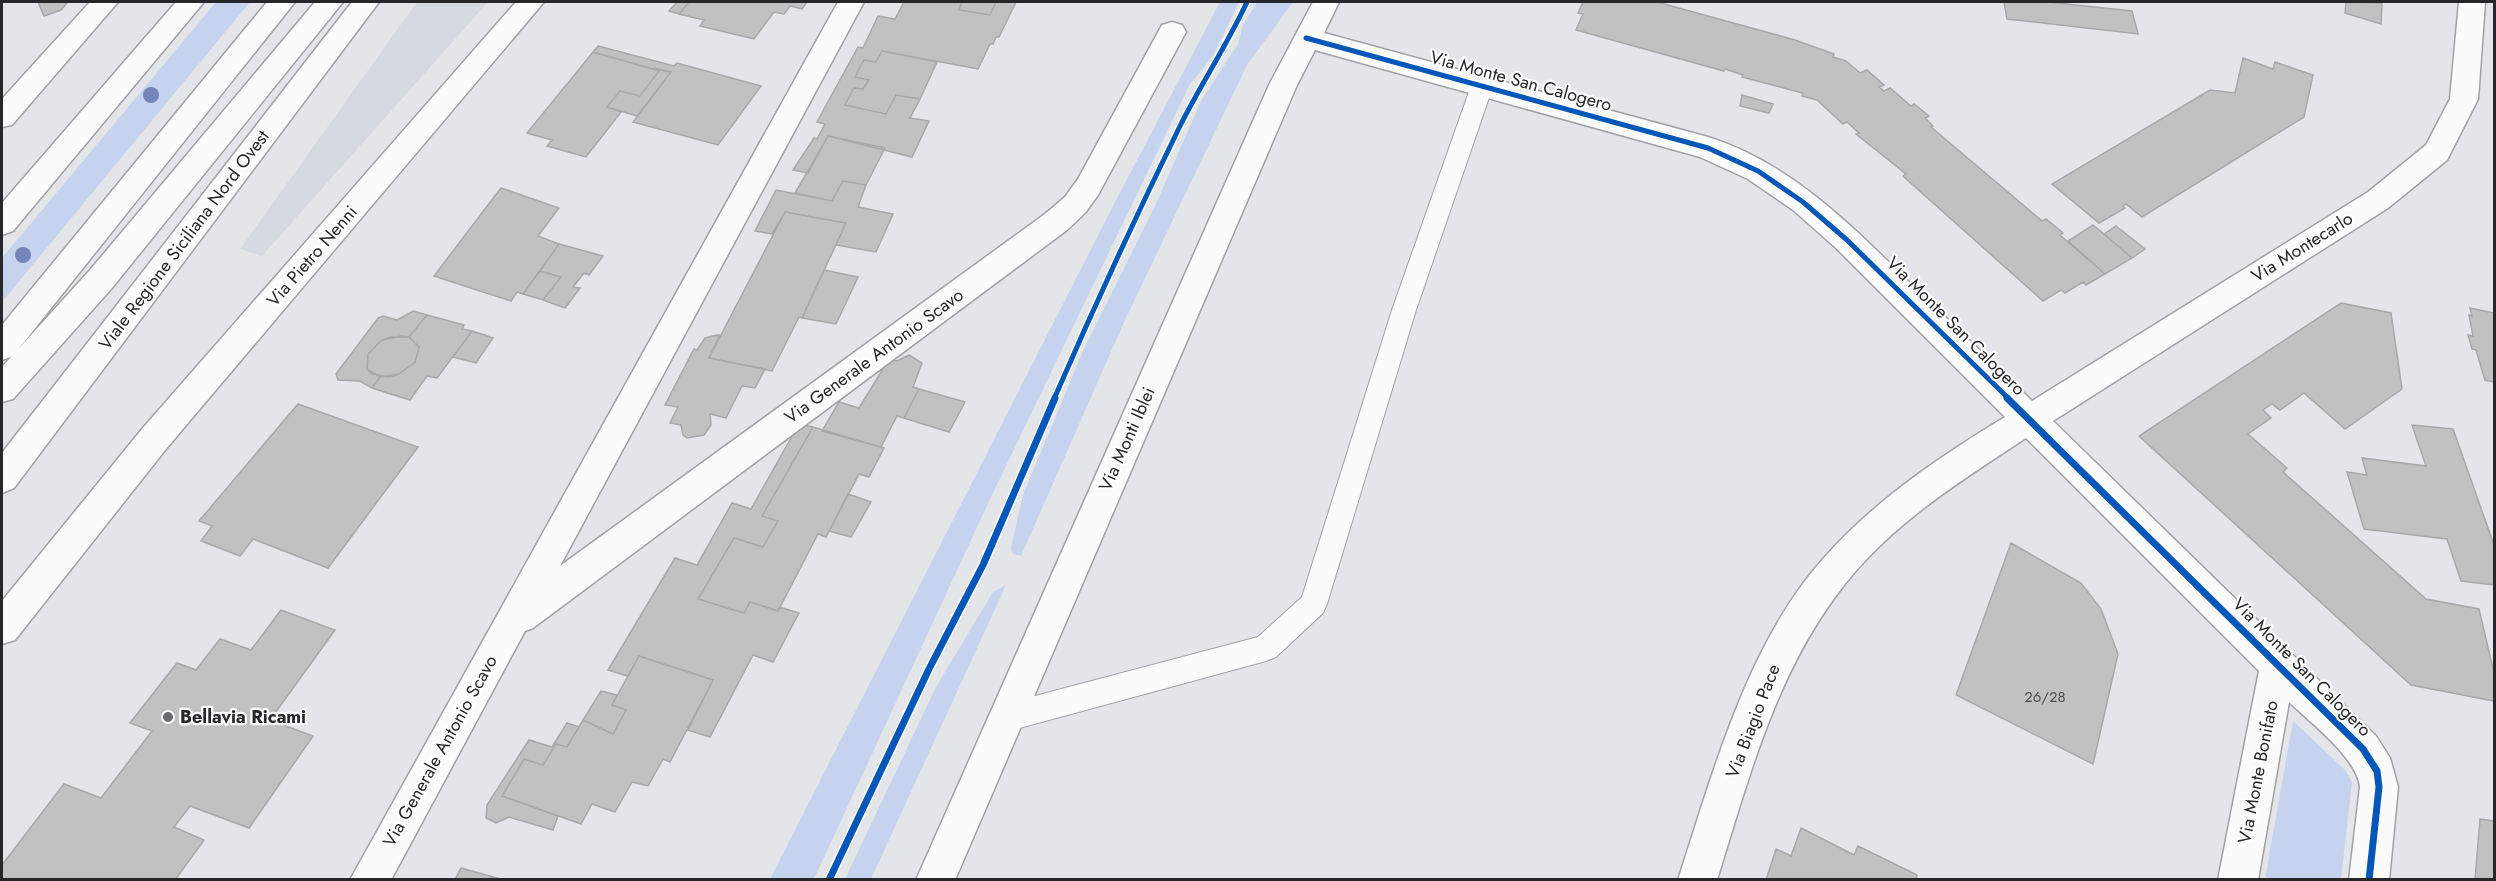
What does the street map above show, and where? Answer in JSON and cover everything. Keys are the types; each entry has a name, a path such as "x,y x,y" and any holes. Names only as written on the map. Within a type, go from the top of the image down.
{"street":[{"path":"2,117 105,2"},
{"path":"2,223 191,2"},
{"path":"2,347 282,2"},
{"path":"2,389 101,279 330,2"},
{"name":"Viale Regione Siciliana Nord Ovest","path":"2,478 366,2"},
{"name":"Via Pietro Nenni","path":"2,628 93,511 531,2"},
{"name":"Via Generale Antonio Scavo","path":"369,879 851,2"},
{"name":"Via Monti Iblei","path":"935,879 1278,96 1326,2"},
{"name":"Via Montecarlo","path":"2030,420 2378,200 2437,152 2464,99 2472,2"},
{"name":"Via Generale Antonio Scavo","path":"512,622 1056,222 1074,205 1088,187 1172,32"},
{"name":"Via Monte San Calogero","path":"1306,38 1708,148 1758,171 1803,202 1847,240 2363,749 2377,771 2377,820 2369,879"},
{"name":"Via Biagio Pace","path":"1697,879 1754,709 1780,653 1809,604 1840,563 1875,529 1949,474 2030,420"},
{"name":"Via Pietro Nenni","path":"2,598 93,511"},
{"name":"Via Monte Bonifato","path":"2238,879 2278,664"}],"lane":[{"path":"1005,718 1266,648 1313,604 1404,310 1482,86"}],"shaded area":[{"path":"216,2 250,2 2,302 2,258"},
{"path":"417,2 488,2 262,256 240,249"},
{"path":"1220,2 1239,2 1213,56 1190,84 991,497 814,879 770,879 1114,204"},
{"path":"1257,2 1293,2 1247,65 1125,320 1021,556 1013,554 1011,548 1023,495 1083,351 1155,206 1201,101 1238,44 1243,25"},
{"path":"1006,585 871,879 845,879 936,687 993,592"},
{"path":"2293,721 2346,771 2352,782 2341,879 2265,879"}],"building":[{"path":"38,2 68,2 61,10 44,16"},
{"path":"677,2 689,2 679,14 669,11"},
{"path":"689,2 807,2 802,9 790,6 784,14 774,12 754,39 700,26 704,20 679,14"},
{"path":"904,2 962,2 959,10 990,15 996,2 1016,2 999,37 996,37 993,44 990,44 978,69 882,51 876,62 864,60 855,77 869,80 863,89 854,88 845,105 886,114 896,95 920,99 910,118 929,121 912,157 828,136 808,173 793,170 814,138 817,139 825,124 817,122 858,47 863,48 878,16 895,19"},
{"path":"962,2 996,2 990,15 959,10"},
{"path":"1583,2 1657,2 1795,40 1834,54 1833,57 1846,61 1860,73 1867,70 1884,85 1879,87 1884,91 1890,88 1911,106 1914,104 1929,116 1925,118 1933,126 1931,127 2042,221 2046,219 2063,233 2060,235 2105,274 2086,285 2083,282 2065,293 2061,290 2043,301 1903,176 1906,174 1856,134 1859,133 1847,122 1843,124 1817,100 1802,96 1803,93 1742,77 1743,75 1725,69 1724,71 1576,30 1583,14 1578,13"},
{"path":"2004,2 2048,2 2132,11 2138,34 2007,19"},
{"path":"2346,2 2382,3 2381,24 2345,13"},
{"path":"598,46 674,66 677,63 761,86 718,145 633,122 671,72 593,52"},
{"path":"882,51 937,62 920,99 896,95 886,114 845,105 854,88 863,89 869,80 855,77 864,60 876,62"},
{"path":"593,52 659,71 640,96 620,91 607,107 621,112 586,157 547,146 552,140 527,133"},
{"path":"2243,58 2273,69 2275,62 2313,75 2304,117 2142,217 2126,204 2123,206 2125,208 2099,223 2052,184 2210,90 2235,93"},
{"path":"654,68 671,72 637,116 607,107 620,91 640,96 659,71"},
{"path":"1742,95 1773,104 1769,113 1740,106"},
{"path":"828,136 885,148 866,185 843,181 832,201 795,193"},
{"path":"843,181 866,185 858,207 893,214 876,252 836,245 846,223 785,212 772,234 755,231 776,190 832,201"},
{"path":"501,188 559,208 538,236 559,244 523,294 517,292 511,301 434,276"},
{"path":"785,212 846,223 802,318 799,317 772,371 709,358"},
{"path":"2093,225 2132,258 2105,274 2068,241"},
{"path":"2116,226 2145,249 2132,258 2104,234"},
{"path":"559,244 603,256 589,275 584,273 573,287 580,288 565,308 543,300 561,277 540,271"},
{"path":"824,270 858,277 836,324 802,318"},
{"path":"540,271 561,277 543,300 523,294"},
{"path":"2341,303 2391,313 2402,389 2345,429 2304,393 2280,410 2272,404 2263,410 2271,418 2248,434 2287,468 2283,472 2426,599 2479,609 2494,673 2494,701 2411,685 2139,436"},
{"path":"2470,308 2494,313 2494,382 2485,380 2476,350 2472,349 2468,335 2473,336"},
{"path":"413,311 427,315 409,337 391,337 382,340 368,354 367,369 380,377 372,388 360,381 338,380 336,374 378,318 383,316 397,320"},
{"path":"427,315 464,325 462,329 472,331 437,378 427,376 410,400 372,388 380,377 399,374 415,362 419,347 409,337"},
{"path":"472,331 493,338 476,363 453,357"},
{"path":"720,335 709,358 765,369 755,388 742,386 726,418 710,414 711,425 704,435 687,438 683,435 681,425 670,423 678,407 665,405 694,349 697,350 705,338"},
{"path":"401,336 409,337 419,347 415,362 399,374 389,377 372,374 367,369 368,354 382,340"},
{"path":"909,355 922,363 913,387 919,389 904,418 897,416 881,447 822,431 839,402 859,408 889,359 897,361"},
{"path":"919,389 965,402 949,432 904,418"},
{"path":"298,404 418,447 328,568 253,539 240,556 201,541 212,526 199,521"},
{"path":"799,424 813,427 762,516 778,521 763,547 734,538 698,599 744,613 750,602 778,611 779,607 799,613 773,662 753,655 710,737 688,730 713,680 639,656 628,676 608,670 675,558 697,565 732,503 751,509"},
{"path":"2412,425 2453,429 2494,545 2494,585 2461,581 2447,539 2364,529 2347,472 2367,475 2362,458 2426,466"},
{"path":"813,427 884,448 869,477 859,474 826,537 818,534 778,611 750,602 744,613 698,599 734,538 763,547 778,521 762,516"},
{"path":"848,494 871,502 851,537 829,531"},
{"path":"2011,543 2081,583 2101,609 2118,654 2093,764 1956,695"},
{"path":"281,610 335,630 270,720 313,736 249,828 190,806 174,827 204,840 175,880 2,880 2,865 64,784 101,798 152,731 130,723 177,663 196,670 220,639 251,650"},
{"path":"639,656 713,680 670,762 663,759 648,786 632,782 615,812 592,804 581,824 502,796 524,759 543,765 556,744 567,747 583,720 613,734 626,710 612,705"},
{"path":"601,691 617,695 612,705 626,710 613,734 583,720"},
{"path":"567,723 579,727 567,747 556,744 543,765 524,759 502,796 558,816 553,830 509,817 496,823 486,818 487,805 529,740 552,747"},
{"path":"2480,819 2494,821 2494,880 2475,880"},
{"path":"1801,828 1854,855 1858,846 1917,875 1916,880 1766,880 1776,849 1791,856"},
{"path":"461,868 504,880 455,880"}],"cycle path":[{"path":"829,880 929,669 983,565 1074,353 1180,126 1205,78 1227,44 1247,2"},
{"path":"1306,38 1708,148 1758,171 1803,202 1847,240 2363,749 2377,771 2379,787 2369,880"}],"place":[{"name":"Bellavia Ricami","path":"168,717"}]}
